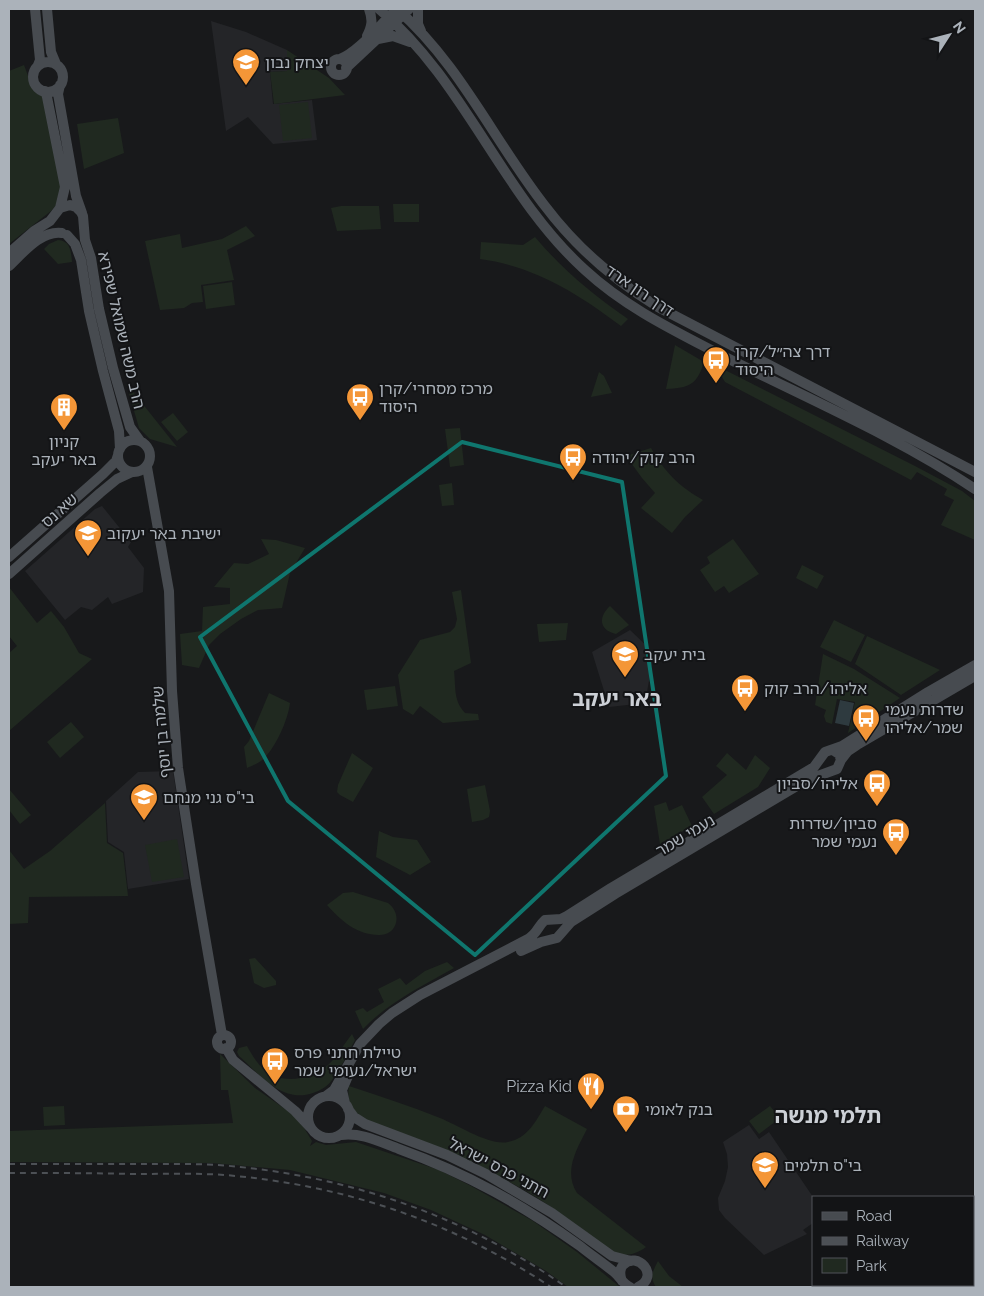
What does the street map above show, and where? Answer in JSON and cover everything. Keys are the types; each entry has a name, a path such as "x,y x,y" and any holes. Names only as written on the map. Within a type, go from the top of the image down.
{"main road":[{"path":"35,9 40,60 33,74 33,79 37,88 52,91 60,85 62,72 56,64 52,52 47,9"},
{"path":"369,9 372,18 371,39"},
{"name":"דרך רון ארד","path":"379,9 392,20 442,77 543,225 573,259 616,296 655,321 880,434 942,468 975,489"},
{"path":"418,9 418,24 424,36"},
{"path":"343,64 392,20 400,10"},
{"name":"דרך רון ארד","path":"400,10 459,79 544,205 575,242 614,278 658,307 975,472"},
{"path":"371,39 393,36 414,44"},
{"path":"38,65 47,62 56,64"},
{"name":"הרב משה שמואל שפירא","path":"60,85 58,94 76,196 83,220 85,240 113,368 130,427 140,441"},
{"path":"45,91 65,187 54,218 55,225 65,234"},
{"path":"9,253 50,221 58,210 65,206 73,206 79,210 83,220 78,231 65,234 56,232 46,235 9,266"},
{"name":"הרב משה שמואל שפירא","path":"65,234 75,244 80,260 98,350 119,431 119,452"},
{"path":"133,472 140,471 150,461 150,452 146,445 140,441 129,441 119,452 122,466 133,472 143,476 149,484"},
{"name":"שא נס","path":"9,557 103,474 116,461 119,452"},
{"name":"שלמה בן יוסף","path":"146,466 169,590 172,691 178,768 222,1035 218,1039 217,1044 221,1048 226,1048 233,1060 274,1094"},
{"name":"שא נס","path":"9,574 105,488 133,472"},
{"path":"975,665 842,746 825,752 821,755 820,760 823,768 831,771 839,766 848,751 857,745 975,676"},
{"path":"833,750 839,754 841,760"},
{"name":"נעמי שמר","path":"326,1096 334,1090 360,1044 392,1013 442,983 528,940 534,936 543,922 567,916 804,774 820,760"},
{"name":"נעמי שמר","path":"347,1106 342,1090 347,1078 366,1048 396,1018 423,1001 531,946 557,938 571,922 615,894 807,780 831,771"},
{"path":"552,919 560,924 560,934"},
{"path":"540,928 543,937 550,940"},
{"path":"274,1094 283,1100 298,1105 306,1105 326,1096 333,1096 347,1106 350,1121 341,1135 323,1138 274,1094"},
{"path":"311,1128 308,1113 315,1101"},
{"name":"חתני פרס ישראל","path":"347,1106 354,1117 364,1124 447,1155 486,1174 552,1213 612,1256 631,1261"},
{"name":"חתני פרס ישראל","path":"341,1135 352,1134 368,1138 443,1166 481,1184 546,1222 600,1261 626,1284"},
{"path":"626,1284 620,1277 621,1269 631,1261 636,1261 643,1264 647,1271 648,1284 638,1287"}],"highlighted area":[{"path":"462,442 622,482 666,776 475,955 288,801 200,637"}],"shaded area":[{"name":"יצחק נבון","path":"211,21 246,32 287,50 287,71 270,72 273,104 312,100 317,140 273,144 248,117 226,131"},
{"name":"ישיבת באר יעקוב","path":"102,506 131,542 128,547 144,568 143,592 112,604 108,597 92,610 81,607 65,620 25,571 95,509"},
{"name":"בית יעקב","path":"630,630 654,653 645,703 609,707 592,652"},
{"path":"840,700 854,703 849,726 835,723"},
{"name":"בי\"ס גני מנחם","path":"173,771 189,879 128,889 124,852 108,842 106,801 138,772"},
{"name":"בי\"ס תלמים","path":"749,1125 759,1139 769,1132 812,1196 812,1224 803,1230 807,1234 764,1255 725,1218 719,1210 718,1198 728,1167 727,1154 723,1142"}],"green space":[{"path":"287,50 329,78 345,95 274,104 270,72 287,71"},
{"path":"24,65 31,84 44,97 60,176 61,200 51,211 9,244 9,71"},
{"path":"308,102 312,138 283,141 279,105"},
{"path":"118,118 124,153 84,169 77,124"},
{"path":"393,204 419,204 419,222 394,222"},
{"path":"341,206 379,206 381,229 337,231 331,208"},
{"path":"246,226 255,236 227,250 234,280 201,285 203,302 192,303 184,308 160,310 145,241 180,234 182,248 222,239"},
{"path":"535,237 578,281 628,319 621,326 589,303 555,283 519,268 480,259 481,242 523,245"},
{"path":"58,240 66,242 68,245 71,251 72,262 58,264 44,249 49,244"},
{"path":"232,282 235,305 206,309 203,286"},
{"path":"675,345 704,362 698,376 691,384 681,388 666,389"},
{"path":"723,369 962,491 975,501 975,540 941,525 954,500 944,495 947,489 917,472 911,480 725,382 722,377"},
{"path":"599,372 604,376 612,393 591,397"},
{"path":"126,383 177,447 150,439 139,428"},
{"path":"173,413 188,432 177,441 161,422"},
{"path":"460,428 464,465 450,467 445,429"},
{"path":"651,448 673,478 703,500 672,533 641,508 655,493 626,456"},
{"path":"452,483 454,505 442,506 439,485"},
{"path":"261,539 276,540 305,548 290,573 282,608 258,610 220,634 209,645 199,668 182,665 180,634 202,631 203,607 230,604 230,588 214,587 234,563 248,564 269,554"},
{"path":"733,539 759,574 729,593 724,586 715,592 700,570 710,563 707,557"},
{"path":"802,565 824,576 817,589 796,578"},
{"path":"9,587 37,623 51,611 64,627 79,653 92,659 9,731 9,653 17,646 9,636"},
{"path":"461,590 471,663 454,671 456,693 458,703 465,713 478,714 479,720 443,723 420,706 413,715 403,709 398,675 420,640 450,632 455,627 457,619 452,592"},
{"path":"610,606 629,625 616,634 606,629 602,623 603,614"},
{"path":"834,620 865,635 851,662 820,647"},
{"path":"568,623 566,640 539,642 537,624"},
{"path":"867,636 940,670 901,695 855,664"},
{"path":"823,654 854,669 900,698 848,733 855,702 837,699 832,724 826,722 824,716 826,710 815,705"},
{"path":"395,686 398,706 367,710 364,690"},
{"path":"269,693 290,703 287,718 271,750 259,762 247,768 244,747 249,741"},
{"path":"71,722 84,737 60,758 47,742"},
{"path":"352,753 373,768 353,802 337,792 338,785"},
{"path":"727,753 746,770 755,755 770,768 758,787 714,814 702,797 727,775 716,766"},
{"path":"485,785 490,811 489,817 472,822 467,789"},
{"path":"9,789 31,815 20,824 9,810"},
{"path":"666,802 669,811 682,805 692,826 660,844 654,806"},
{"path":"105,803 107,843 123,853 128,896 29,897 28,923 9,924 9,850 24,869 50,851"},
{"path":"379,831 393,837 417,840 431,862 410,875 376,857"},
{"path":"177,839 184,877 152,882 145,845"},
{"path":"353,892 388,903 395,913 396,924 394,928 390,932 379,935 363,932 343,921 327,905 343,893"},
{"path":"255,958 276,981 276,985 264,988 254,983 249,959"},
{"path":"447,962 454,968 395,1003 363,1029 355,1011 363,1008 367,1012 384,1002 378,989 400,978 406,985 425,971"},
{"path":"352,1034 355,1040 330,1082 318,1091 302,1095 281,1091 263,1079 237,1052 239,1048 247,1046 258,1063 266,1071 281,1078 306,1077 328,1065"},
{"path":"220,1054 255,1088 298,1118 312,1141 310,1146 316,1142 326,1145 356,1142 439,1170 533,1221 577,1252 620,1287 568,1287 546,1271 485,1235 431,1210 384,1193 290,1170 212,1163 9,1162 9,1131 233,1123 228,1090 221,1090"},
{"path":"349,1086 417,1109 483,1138 500,1142 515,1140 526,1133 545,1106 587,1129 571,1168 571,1177 577,1193 646,1247 628,1255 617,1254 516,1185 365,1120 351,1106 348,1092"},
{"path":"64,1106 65,1125 44,1126 43,1107"},
{"path":"770,1106 780,1118 759,1134 749,1121"},
{"path":"658,1261 669,1276 683,1287 656,1287 652,1277"}],"railway":[{"path":"9,1164 214,1165 284,1173 327,1181 369,1192 452,1222 491,1241 566,1287"},
{"path":"9,1173 214,1174 312,1187 354,1197 435,1225 475,1243 551,1287"}],"place":[{"name":"יצחק נבון","path":"246,86"},
{"name":"דרך צה״ל/קרן היסוד","path":"716,384"},
{"name":"מרכז מסחרי/קרן היסוד","path":"360,421"},
{"name":"קניון באר יעקב","path":"64,431"},
{"name":"הרב קוק/יהודה","path":"573,481"},
{"name":"ישיבת באר יעקוב","path":"88,557"},
{"name":"בית יעקב","path":"625,678"},
{"name":"אליהו/הרב קוק","path":"745,712"},
{"name":"שדרות נעמי שמר/אליהו","path":"866,742"},
{"name":"אליהו/סביון","path":"877,807"},
{"name":"בי\"ס גני מנחם","path":"144,821"},
{"name":"סביון/שדרות נעמי שמר","path":"896,856"},
{"name":"טיילת חתני פרס ישראל/נעומי שמר","path":"275,1085"},
{"name":"Pizza Kid","path":"591,1110"},
{"name":"בנק לאומי","path":"626,1133"},
{"name":"בי\"ס תלמים","path":"765,1189"}],"district":[{"name":"באר יעקב","path":"617,699"},
{"name":"תלמי מנשה","path":"828,1116"}]}
